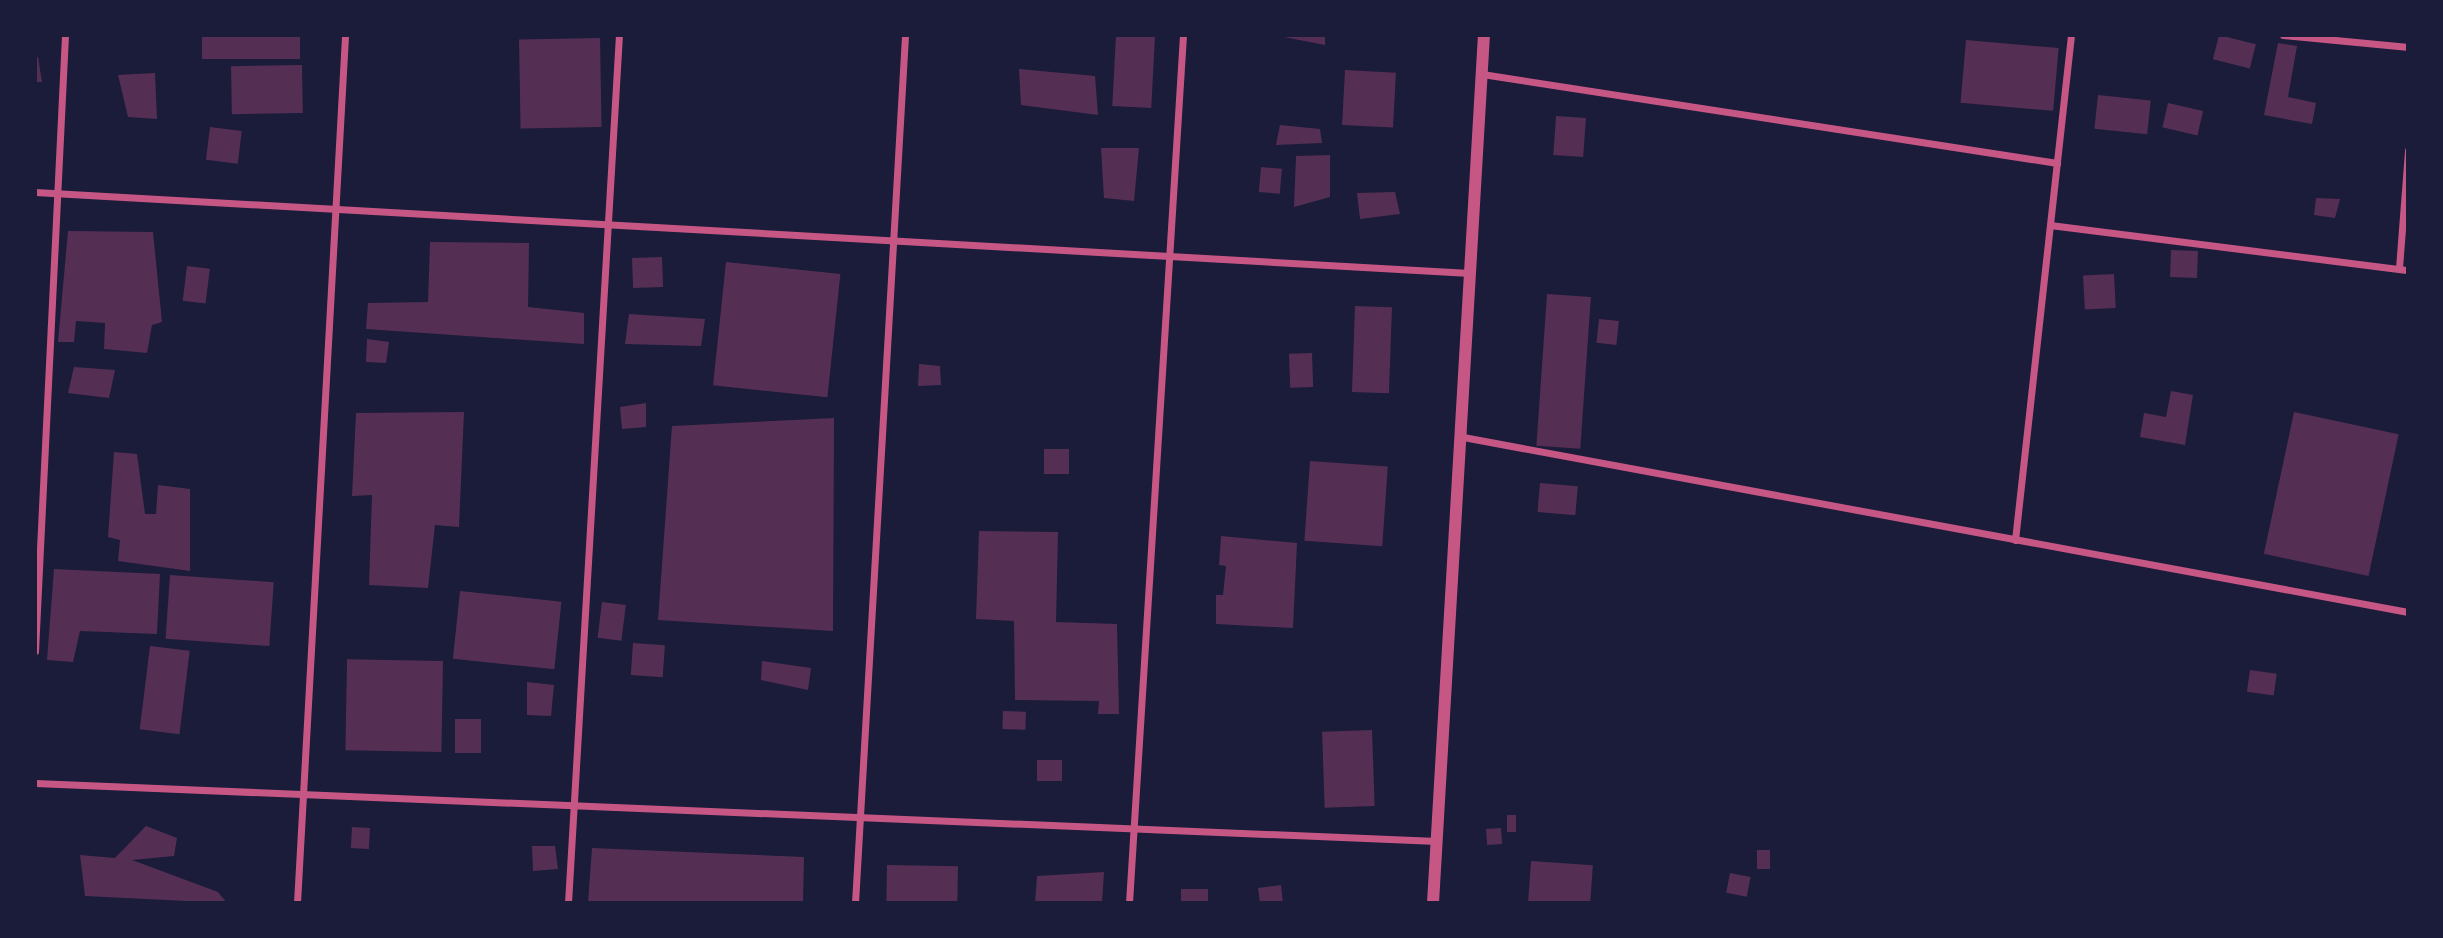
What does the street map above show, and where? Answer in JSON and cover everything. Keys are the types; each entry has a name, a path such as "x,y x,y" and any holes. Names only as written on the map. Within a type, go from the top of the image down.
{"street":[{"path":"35,651 65,35"},
{"path":"297,903 345,35"},
{"path":"568,903 619,35"},
{"path":"855,903 905,35"},
{"path":"1129,903 1172,257 1183,35"},
{"path":"1433,903 1464,437 1484,35"},
{"path":"2015,540 2071,35"},
{"path":"2283,35 2408,47"},
{"path":"1482,74 2057,163"},
{"path":"2399,268 2408,150"},
{"path":"35,192 607,221 1472,274"},
{"path":"2050,225 2408,270"},
{"path":"1464,437 2408,612"},
{"path":"35,783 1133,832 1437,841"}],"building":[{"path":"202,35 300,35 300,59 202,59"},
{"path":"1116,35 1155,37 1151,108 1112,106"},
{"path":"1325,35 1325,45 1279,36"},
{"path":"2219,35 2256,44 2250,68 2213,59"},
{"path":"600,38 602,127 521,128 519,39"},
{"path":"1966,40 2059,48 2053,111 1961,103"},
{"path":"2278,43 2297,46 2288,97 2316,103 2312,124 2264,115"},
{"path":"35,56 38,57 42,82 35,82"},
{"path":"302,65 303,113 232,114 231,66"},
{"path":"1019,69 1095,76 1098,115 1021,105"},
{"path":"1345,70 1396,73 1393,128 1342,125"},
{"path":"155,73 157,119 128,117 118,75"},
{"path":"2098,95 2151,101 2147,134 2094,129"},
{"path":"2168,103 2203,111 2197,135 2162,127"},
{"path":"1556,116 1586,118 1583,157 1553,155"},
{"path":"1280,125 1320,129 1322,143 1276,145"},
{"path":"210,127 242,131 238,164 206,160"},
{"path":"1101,148 1139,148 1134,201 1104,198"},
{"path":"1330,155 1330,197 1294,207 1296,156"},
{"path":"1261,167 1282,169 1280,194 1259,192"},
{"path":"1395,192 1400,214 1360,219 1357,193"},
{"path":"2316,198 2340,199 2335,218 2314,215"},
{"path":"68,231 153,232 162,322 152,325 147,353 104,349 105,323 76,321 74,342 58,342"},
{"path":"430,242 529,243 528,307 584,313 584,344 366,329 368,303 428,302"},
{"path":"2171,250 2198,251 2197,278 2170,277"},
{"path":"662,257 663,287 633,288 632,258"},
{"path":"726,262 840,274 827,397 713,385"},
{"path":"187,266 210,269 206,304 183,301"},
{"path":"2114,274 2116,308 2085,310 2083,276"},
{"path":"1547,294 1591,297 1580,449 1536,446"},
{"path":"1355,306 1392,307 1389,393 1352,392"},
{"path":"629,314 705,319 701,346 625,344"},
{"path":"1599,319 1619,321 1616,345 1596,343"},
{"path":"367,339 389,342 386,363 366,362"},
{"path":"1312,353 1313,387 1290,388 1289,354"},
{"path":"919,364 940,366 941,385 918,386"},
{"path":"74,367 115,370 109,398 68,393"},
{"path":"2171,391 2193,395 2185,445 2140,437 2144,413 2166,417"},
{"path":"646,403 646,427 622,429 620,407"},
{"path":"464,412 459,527 435,525 428,588 369,585 372,495 352,496 356,413"},
{"path":"2294,412 2399,434 2369,576 2264,554"},
{"path":"834,418 833,631 658,620 672,426"},
{"path":"1044,449 1069,449 1069,474 1044,474"},
{"path":"114,452 137,454 145,514 156,514 158,485 190,489 190,571 118,561 120,540 108,537"},
{"path":"1310,461 1388,466 1382,546 1304,541"},
{"path":"1540,483 1578,486 1575,515 1537,512"},
{"path":"979,531 1058,532 1056,622 1117,624 1119,714 1098,714 1099,701 1015,700 1014,621 976,619"},
{"path":"1221,536 1297,543 1293,628 1216,624 1216,595 1223,595 1226,566 1219,565"},
{"path":"54,569 160,574 157,634 80,631 73,662 47,660"},
{"path":"170,575 274,582 269,646 166,639"},
{"path":"460,591 561,602 554,669 453,659"},
{"path":"602,602 626,605 621,641 598,638"},
{"path":"633,643 665,645 663,677 631,675"},
{"path":"150,646 190,651 179,734 140,729"},
{"path":"347,659 443,661 441,752 345,750"},
{"path":"762,661 811,668 808,690 761,680"},
{"path":"2250,670 2277,674 2274,696 2247,692"},
{"path":"527,682 554,685 551,716 527,715"},
{"path":"1003,711 1026,712 1025,730 1002,729"},
{"path":"455,719 481,719 481,753 455,753"},
{"path":"1372,730 1375,806 1325,808 1322,732"},
{"path":"1037,760 1062,760 1062,781 1037,781"},
{"path":"1507,815 1516,815 1516,832 1507,832"},
{"path":"146,826 177,838 174,856 132,860 218,892 227,903 85,896 80,855 115,858"},
{"path":"352,827 370,828 369,849 351,848"},
{"path":"1501,828 1502,844 1487,845 1486,829"},
{"path":"532,846 555,846 558,869 533,871"},
{"path":"592,848 804,857 803,903 588,903"},
{"path":"1757,850 1770,850 1770,869 1757,869"},
{"path":"1531,861 1593,865 1590,903 1528,903"},
{"path":"887,865 958,866 957,903 886,903"},
{"path":"1104,872 1102,903 1035,903 1037,876"},
{"path":"1730,873 1751,877 1747,897 1726,893"},
{"path":"1281,885 1283,903 1260,903 1258,888"},
{"path":"1181,889 1208,889 1208,903 1181,903"}]}
